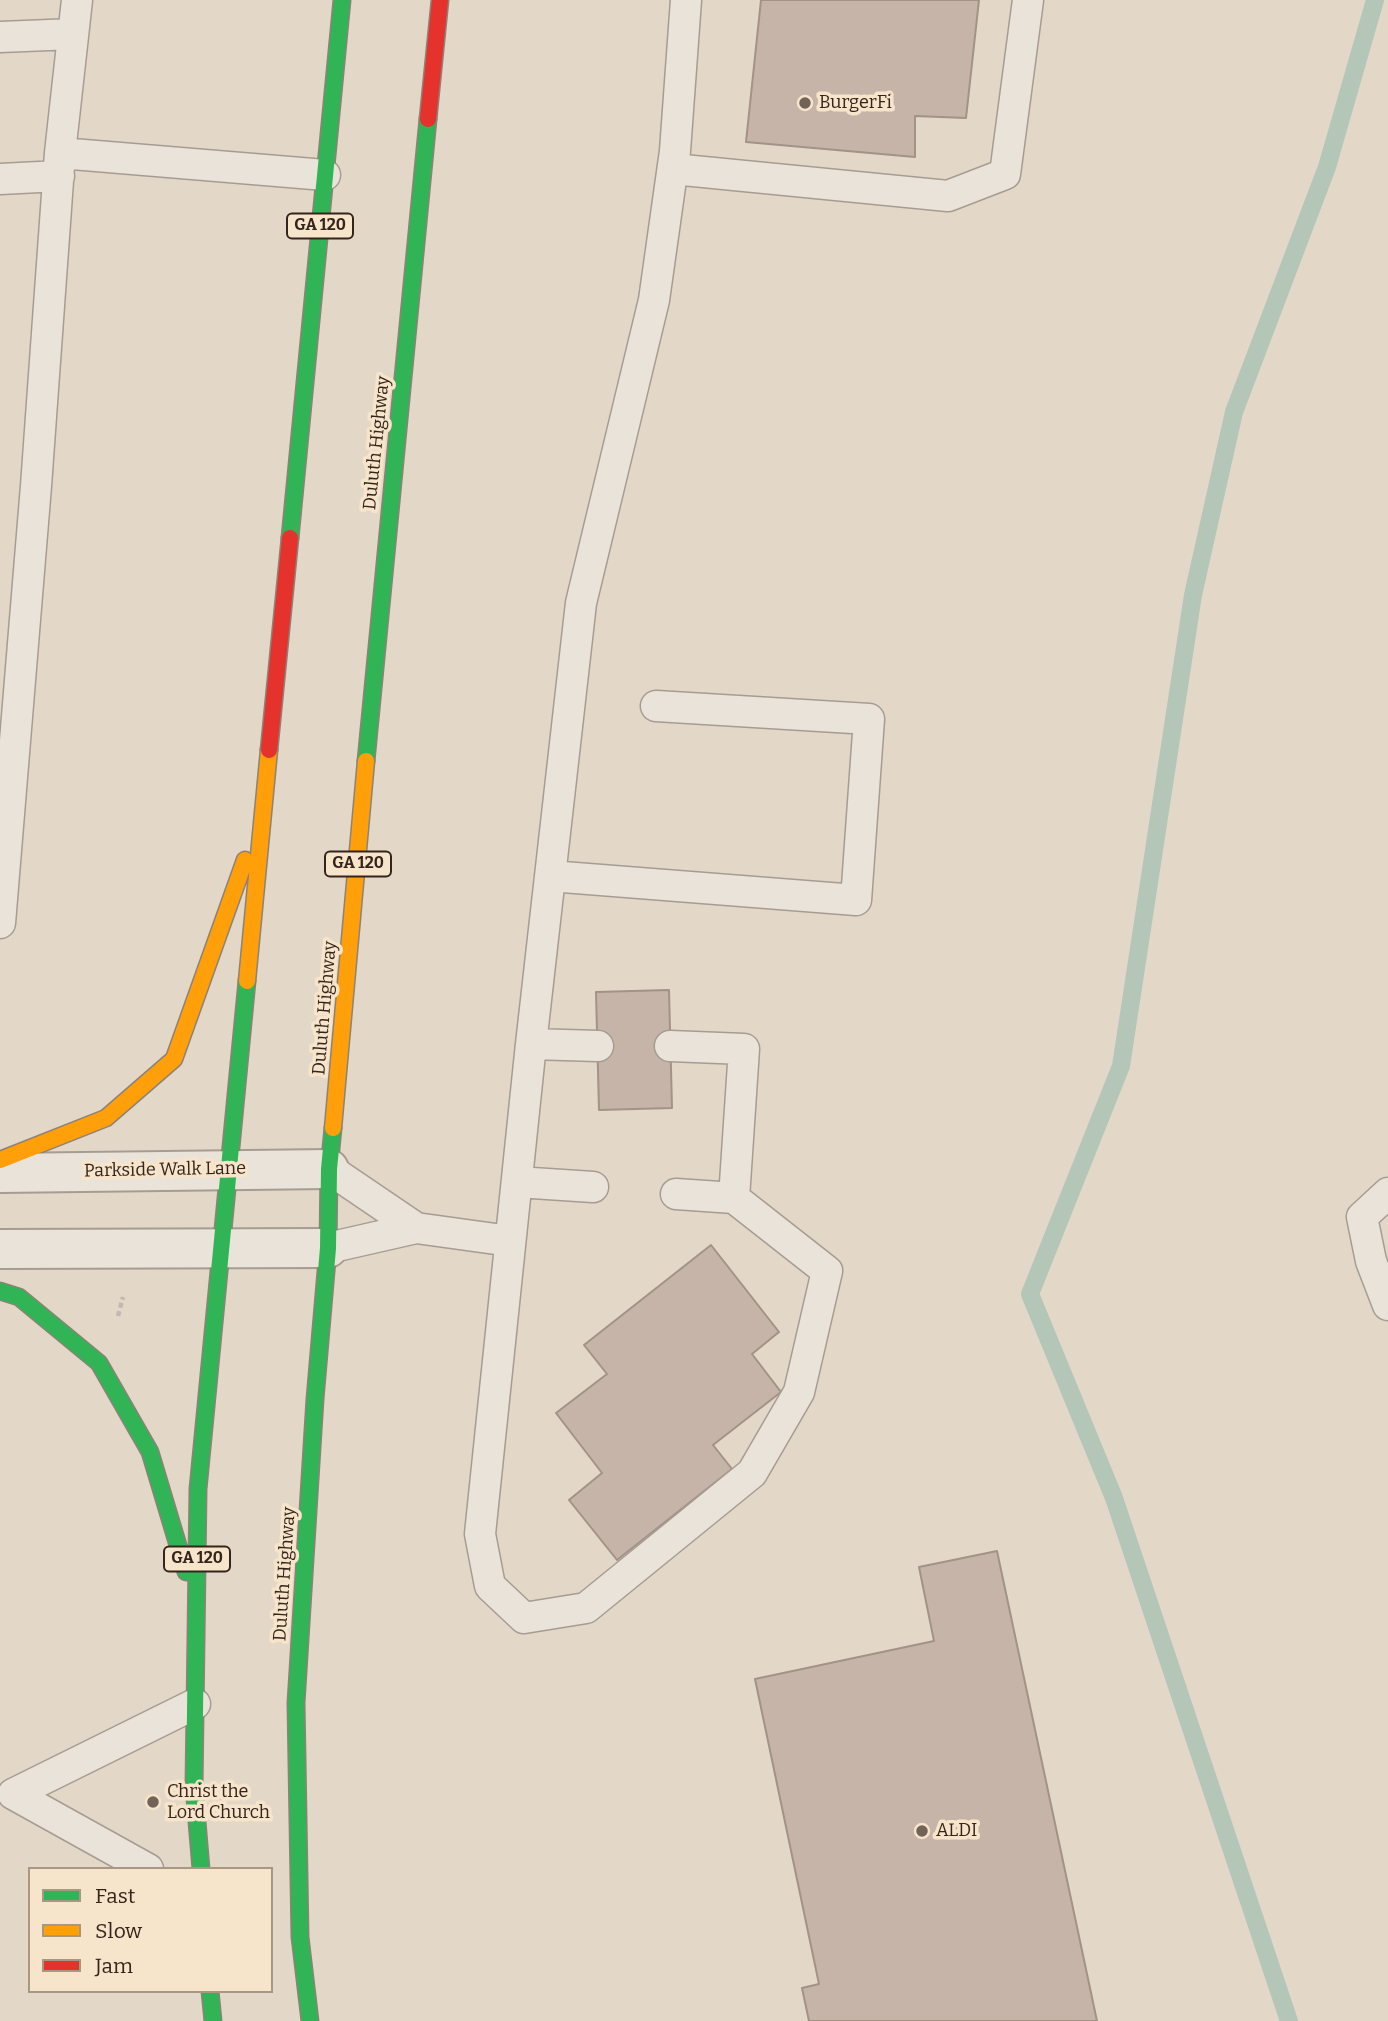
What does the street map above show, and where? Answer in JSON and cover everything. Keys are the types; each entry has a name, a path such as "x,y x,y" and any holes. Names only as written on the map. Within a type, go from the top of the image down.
{"main road":[{"name":"GA 120","path":"201,1867 194,1786 198,1489 342,0"},
{"name":"Duluth Highway","path":"310,2021 300,1937 296,1703 315,1399 328,1248 330,1169 384,572 440,0"},
{"path":"0,1160 106,1118 174,1059 264,805"},
{"path":"0,1291 19,1297 99,1363 150,1452 197,1605"},
{"path":"210,1993 213,2021"}],"street":[{"name":"Parkside Walk Lane","path":"0,1173 330,1169"},
{"path":"0,1248 328,1248"}],"lane":[{"path":"0,923 11,656 76,0"},
{"path":"676,1194 734,1198 827,1271 799,1392 752,1472 742,1481 586,1608 524,1618 490,1586 481,1534 510,1241 581,603 654,300 673,169 686,0"},
{"path":"673,169 948,196 1005,174 1028,0"},
{"path":"0,37 73,34"},
{"path":"0,179 60,164 325,175"},
{"path":"550,876 856,900 869,719 656,706"},
{"path":"531,1044 598,1046"},
{"path":"670,1046 744,1049 734,1198"},
{"path":"330,1169 416,1228"},
{"path":"517,1181 593,1187"},
{"path":"1388,1193 1362,1217 1371,1261 1388,1305"},
{"path":"328,1248 416,1228 510,1241"},
{"path":"6,1794 195,1704"},
{"path":"6,1794 144,1867"}],"path":[{"path":"117,1321 125,1285"}],"building":[{"path":"761,0 979,0 966,118 915,116 915,157 746,142"},
{"path":"669,990 672,1108 599,1110 596,992"},
{"path":"711,1245 779,1332 752,1354 781,1392 713,1445 732,1469 617,1560 569,1500 602,1473 556,1413 607,1374 584,1345"},
{"name":"ALDI","path":"997,1551 1097,2021 809,2021 802,1988 819,1984 755,1679 934,1641 919,1567"}],"waterway":[{"path":"1289,2021 1114,1498 1030,1294 1121,1066 1193,595 1234,412 1327,167 1375,0"}],"traffic: fast":[{"path":"290,538 342,0"},
{"path":"366,761 428,119"},
{"path":"201,1867 194,1786 198,1489 247,981"},
{"path":"310,2021 300,1937 296,1703 315,1399 328,1248 329,1169 333,1128"},
{"path":"0,1291 19,1297 99,1363 150,1452 186,1572"},
{"path":"210,1993 213,2021"}],"traffic: slow":[{"path":"247,981 269,750"},
{"path":"333,1128 366,761"},
{"path":"0,1160 106,1118 174,1059 245,860"}],"traffic: jam":[{"path":"428,119 440,0"},
{"path":"269,750 290,538"}],"place":[{"name":"BurgerFi","path":"805,103"},
{"name":"Christ the Lord Church","path":"153,1802"},
{"name":"ALDI","path":"922,1831"}]}
